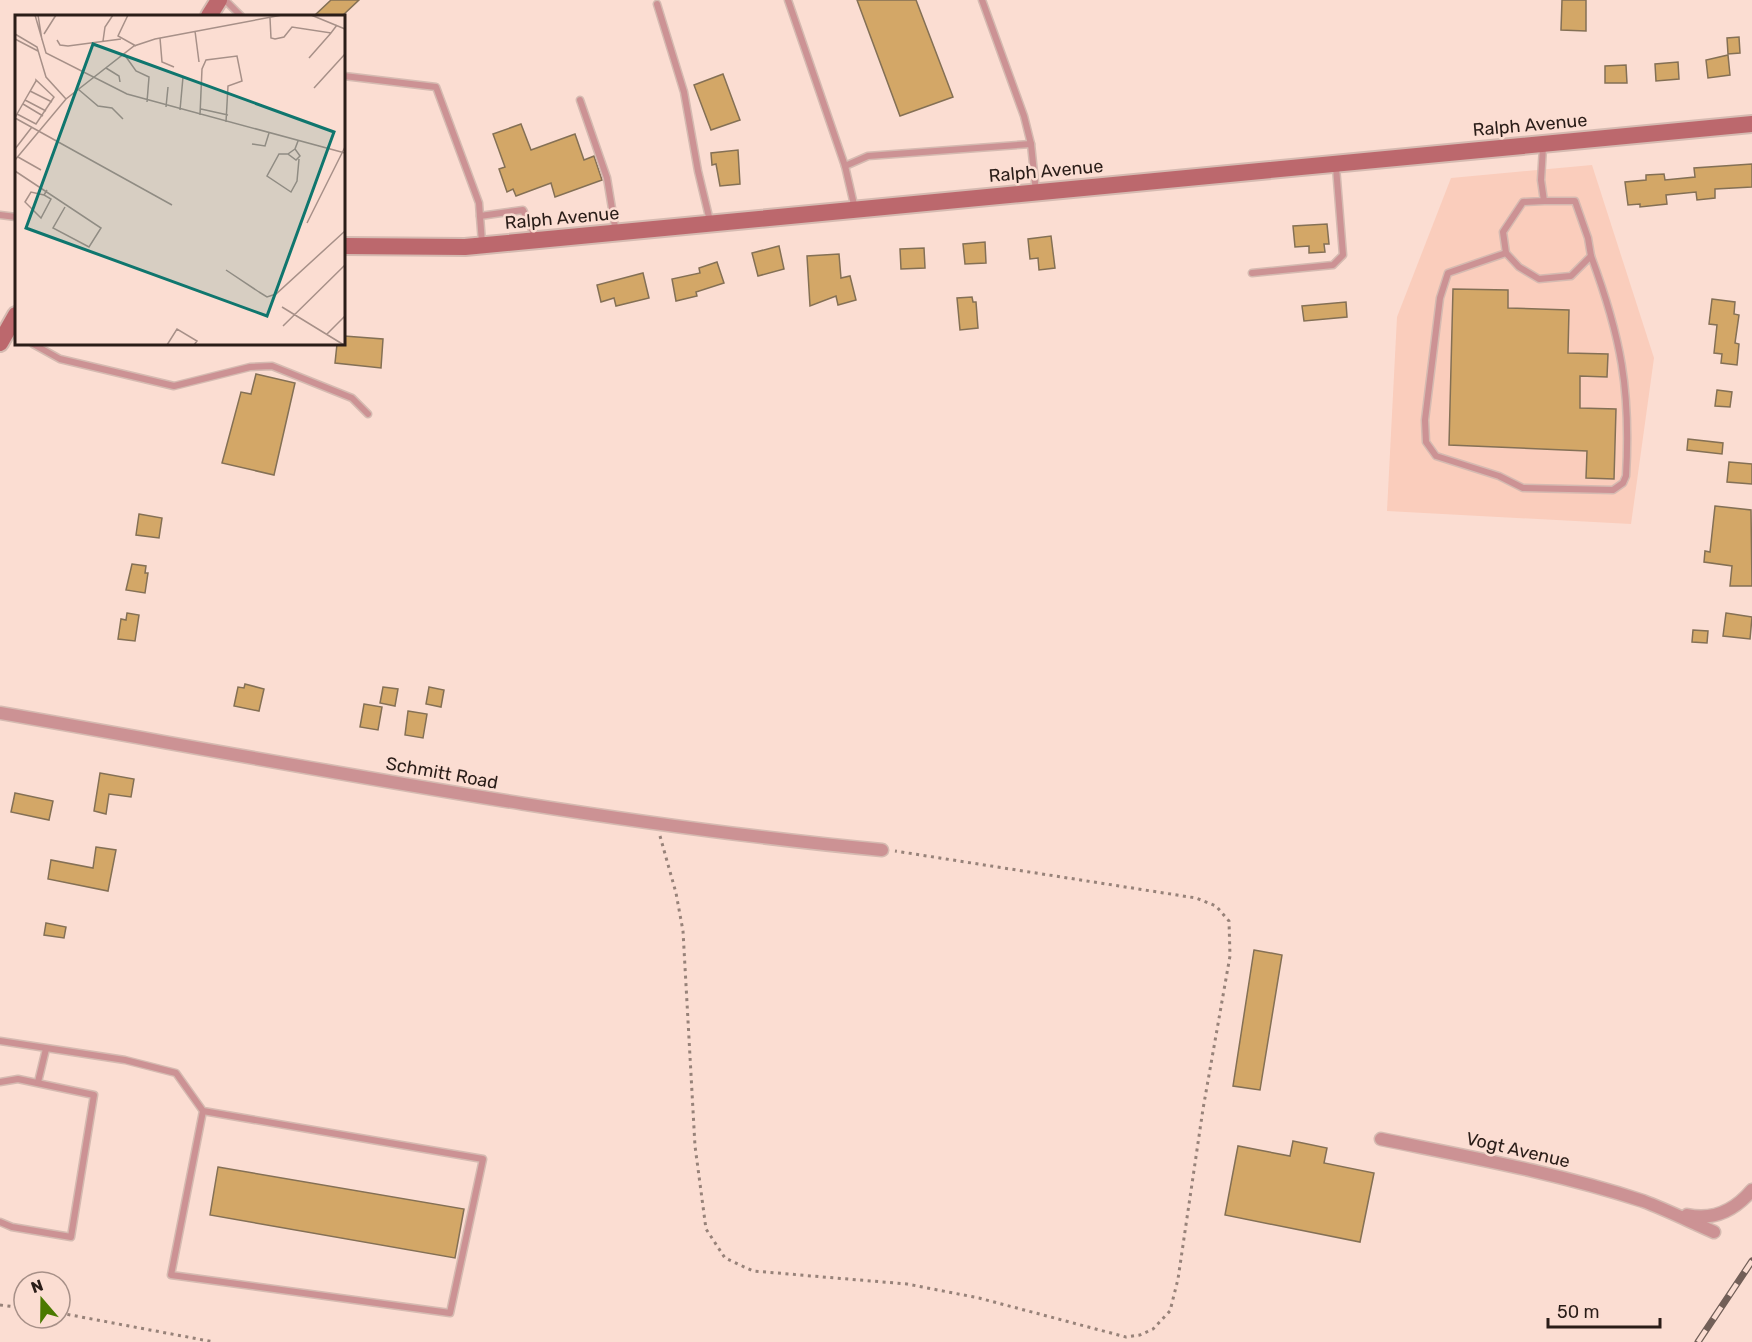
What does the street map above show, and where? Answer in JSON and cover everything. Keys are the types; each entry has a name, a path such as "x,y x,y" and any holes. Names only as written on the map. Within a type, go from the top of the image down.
{"street":[{"path":"210,15 219,0"},
{"name":"Ralph Avenue","path":"345,246 427,249 482,245 1752,124"},
{"name":"Schmitt Road","path":"0,712 488,800 778,840 882,849"},
{"name":"Vogt Avenue","path":"1381,1139 1549,1174 1682,1214 1708,1216 1731,1210 1752,1190"},
{"name":"Vogt Avenue","path":"1645,1202 1714,1232"}],"lane":[{"path":"225,0 240,15"},
{"path":"788,0 845,166 855,210"},
{"path":"982,0 1024,116 1031,144 1036,192"},
{"path":"657,4 684,92 698,171 711,224"},
{"path":"345,76 436,87 479,203 482,245"},
{"path":"580,100 607,178 616,233"},
{"path":"1544,143 1541,180 1544,201"},
{"path":"845,166 868,156 1031,144"},
{"path":"1252,273 1333,265 1342,255 1335,163"},
{"path":"1506,253 1448,273 1440,298 1425,420 1426,442 1436,456 1499,476 1523,488 1613,490 1623,483 1626,476 1628,405 1623,366 1611,312 1575,201 1523,202 1503,232 1506,253 1519,267 1539,279 1571,276 1591,256"},
{"path":"480,216 523,210 537,240"},
{"path":"0,215 15,217"},
{"path":"35,345 60,359 174,386 250,367 272,366 352,398 368,414"},
{"path":"0,1041 125,1060 176,1073 203,1111 483,1159 450,1313 171,1275 203,1111"},
{"path":"38,1082 46,1049"},
{"path":"0,1082 18,1079 94,1095 71,1237 12,1227 0,1222"}],"path":[{"path":"657,823 676,893 683,931 695,1146 706,1229 725,1258 753,1271 906,1284 979,1298 1126,1336 1140,1335 1154,1329 1170,1311 1178,1278 1203,1109 1230,956 1229,921 1216,906 1196,898 1012,867 882,849"},
{"path":"72,1315 214,1342"}],"shaded area":[{"path":"1592,165 1654,358 1631,524 1387,511 1397,317 1451,178"}],"building":[{"path":"331,0 359,0 343,15 315,15"},
{"path":"857,0 916,0 953,97 900,116"},
{"path":"1562,0 1586,0 1586,31 1561,30"},
{"path":"1739,37 1740,53 1728,54 1727,38"},
{"path":"1728,55 1730,75 1708,78 1706,60"},
{"path":"1678,62 1679,79 1656,81 1655,64"},
{"path":"1626,65 1627,83 1605,83 1605,66"},
{"path":"723,74 740,120 711,130 694,85"},
{"path":"521,124 531,150 575,134 584,160 594,156 602,180 555,197 551,183 516,196 513,189 507,192 499,169 505,167 493,134"},
{"path":"738,150 740,184 720,186 716,164 712,165 711,153"},
{"path":"1752,164 1752,187 1715,189 1715,198 1697,200 1696,192 1666,195 1667,204 1640,207 1640,204 1628,205 1625,182 1646,180 1646,175 1664,174 1665,180 1695,177 1694,168"},
{"path":"1327,224 1329,244 1324,244 1325,252 1309,253 1309,246 1295,247 1293,226"},
{"path":"1051,236 1055,268 1039,270 1038,258 1030,259 1028,239"},
{"path":"985,242 986,263 965,264 963,244"},
{"path":"779,246 784,269 758,276 752,253"},
{"path":"924,248 925,268 901,269 900,249"},
{"path":"839,254 841,278 850,276 856,300 838,305 836,296 810,306 807,256"},
{"path":"717,262 724,283 696,292 697,296 676,301 672,279 700,273 699,268"},
{"path":"643,273 649,298 616,306 614,298 601,302 597,285"},
{"path":"1453,289 1508,290 1508,308 1569,310 1568,353 1608,354 1607,377 1580,376 1580,408 1616,409 1614,479 1586,478 1587,451 1449,445"},
{"path":"972,297 973,302 976,302 978,328 960,330 957,298"},
{"path":"1712,299 1735,302 1734,314 1739,315 1735,343 1739,344 1737,365 1721,363 1722,354 1714,353 1717,325 1709,324"},
{"path":"1346,302 1347,317 1304,321 1302,306"},
{"path":"345,336 383,339 381,368 335,363 337,345 345,345"},
{"path":"256,374 295,383 274,475 222,463 241,392 251,394"},
{"path":"1717,390 1732,392 1730,407 1715,406"},
{"path":"1688,439 1723,443 1722,454 1687,450"},
{"path":"1729,462 1752,464 1752,484 1727,482"},
{"path":"1715,506 1751,510 1752,586 1730,586 1732,566 1704,562 1705,551 1710,552"},
{"path":"139,514 162,518 159,538 136,535"},
{"path":"132,564 146,566 145,573 148,573 145,593 126,590"},
{"path":"127,613 139,615 135,641 118,639 121,619 126,620"},
{"path":"1726,613 1752,617 1750,639 1723,636"},
{"path":"1693,630 1708,631 1707,643 1692,642"},
{"path":"245,684 264,689 259,711 234,706 238,687 244,688"},
{"path":"383,687 398,689 395,706 380,703"},
{"path":"429,687 444,690 441,707 426,704"},
{"path":"364,704 382,707 378,730 360,727"},
{"path":"408,711 427,714 423,738 405,735"},
{"path":"100,773 134,779 131,797 109,794 106,814 94,811"},
{"path":"15,793 53,801 49,820 11,812"},
{"path":"96,847 116,850 108,891 48,879 51,860 93,868"},
{"path":"46,923 66,927 64,938 44,935"},
{"path":"1254,950 1282,955 1260,1090 1233,1086"},
{"path":"1293,1141 1327,1148 1324,1163 1374,1173 1360,1242 1225,1215 1238,1146 1290,1156"},
{"path":"218,1167 464,1209 455,1258 210,1215"}],"railway":[{"path":"1698,1342 1752,1261"}]}
